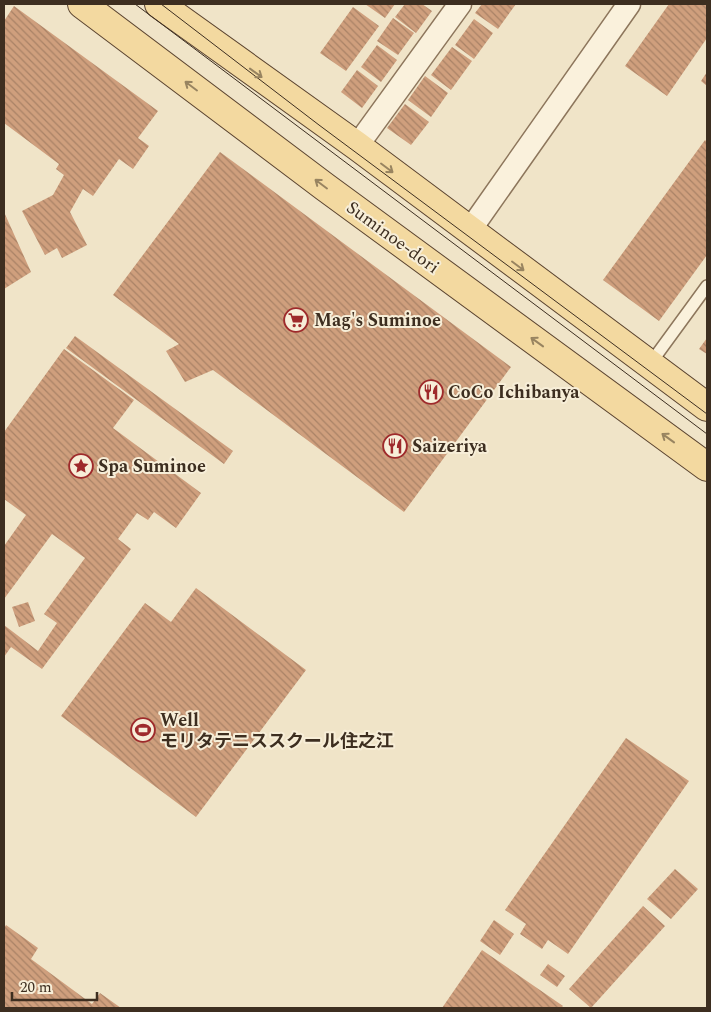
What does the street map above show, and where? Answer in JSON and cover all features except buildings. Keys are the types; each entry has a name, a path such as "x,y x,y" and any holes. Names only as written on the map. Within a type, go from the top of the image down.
{"main road":[{"name":"Suminoe-dori","path":"82,4 325,187 707,467"},
{"path":"159,4 357,146 707,407"}],"street":[{"path":"357,146 460,4"},
{"path":"470,230 629,4"}],"lane":[{"path":"650,364 707,286"}],"tram line":[{"path":"135,4 707,434"},
{"path":"161,4 319,125 707,414"}],"place":[{"name":"Mag's Suminoe","path":"296,320"},
{"name":"CoCo Ichibanya","path":"431,392"},
{"name":"Saizeriya","path":"395,446"},
{"name":"Spa Suminoe","path":"81,466"},
{"name":"Well モリタテニススクール住之江","path":"143,730"}]}
